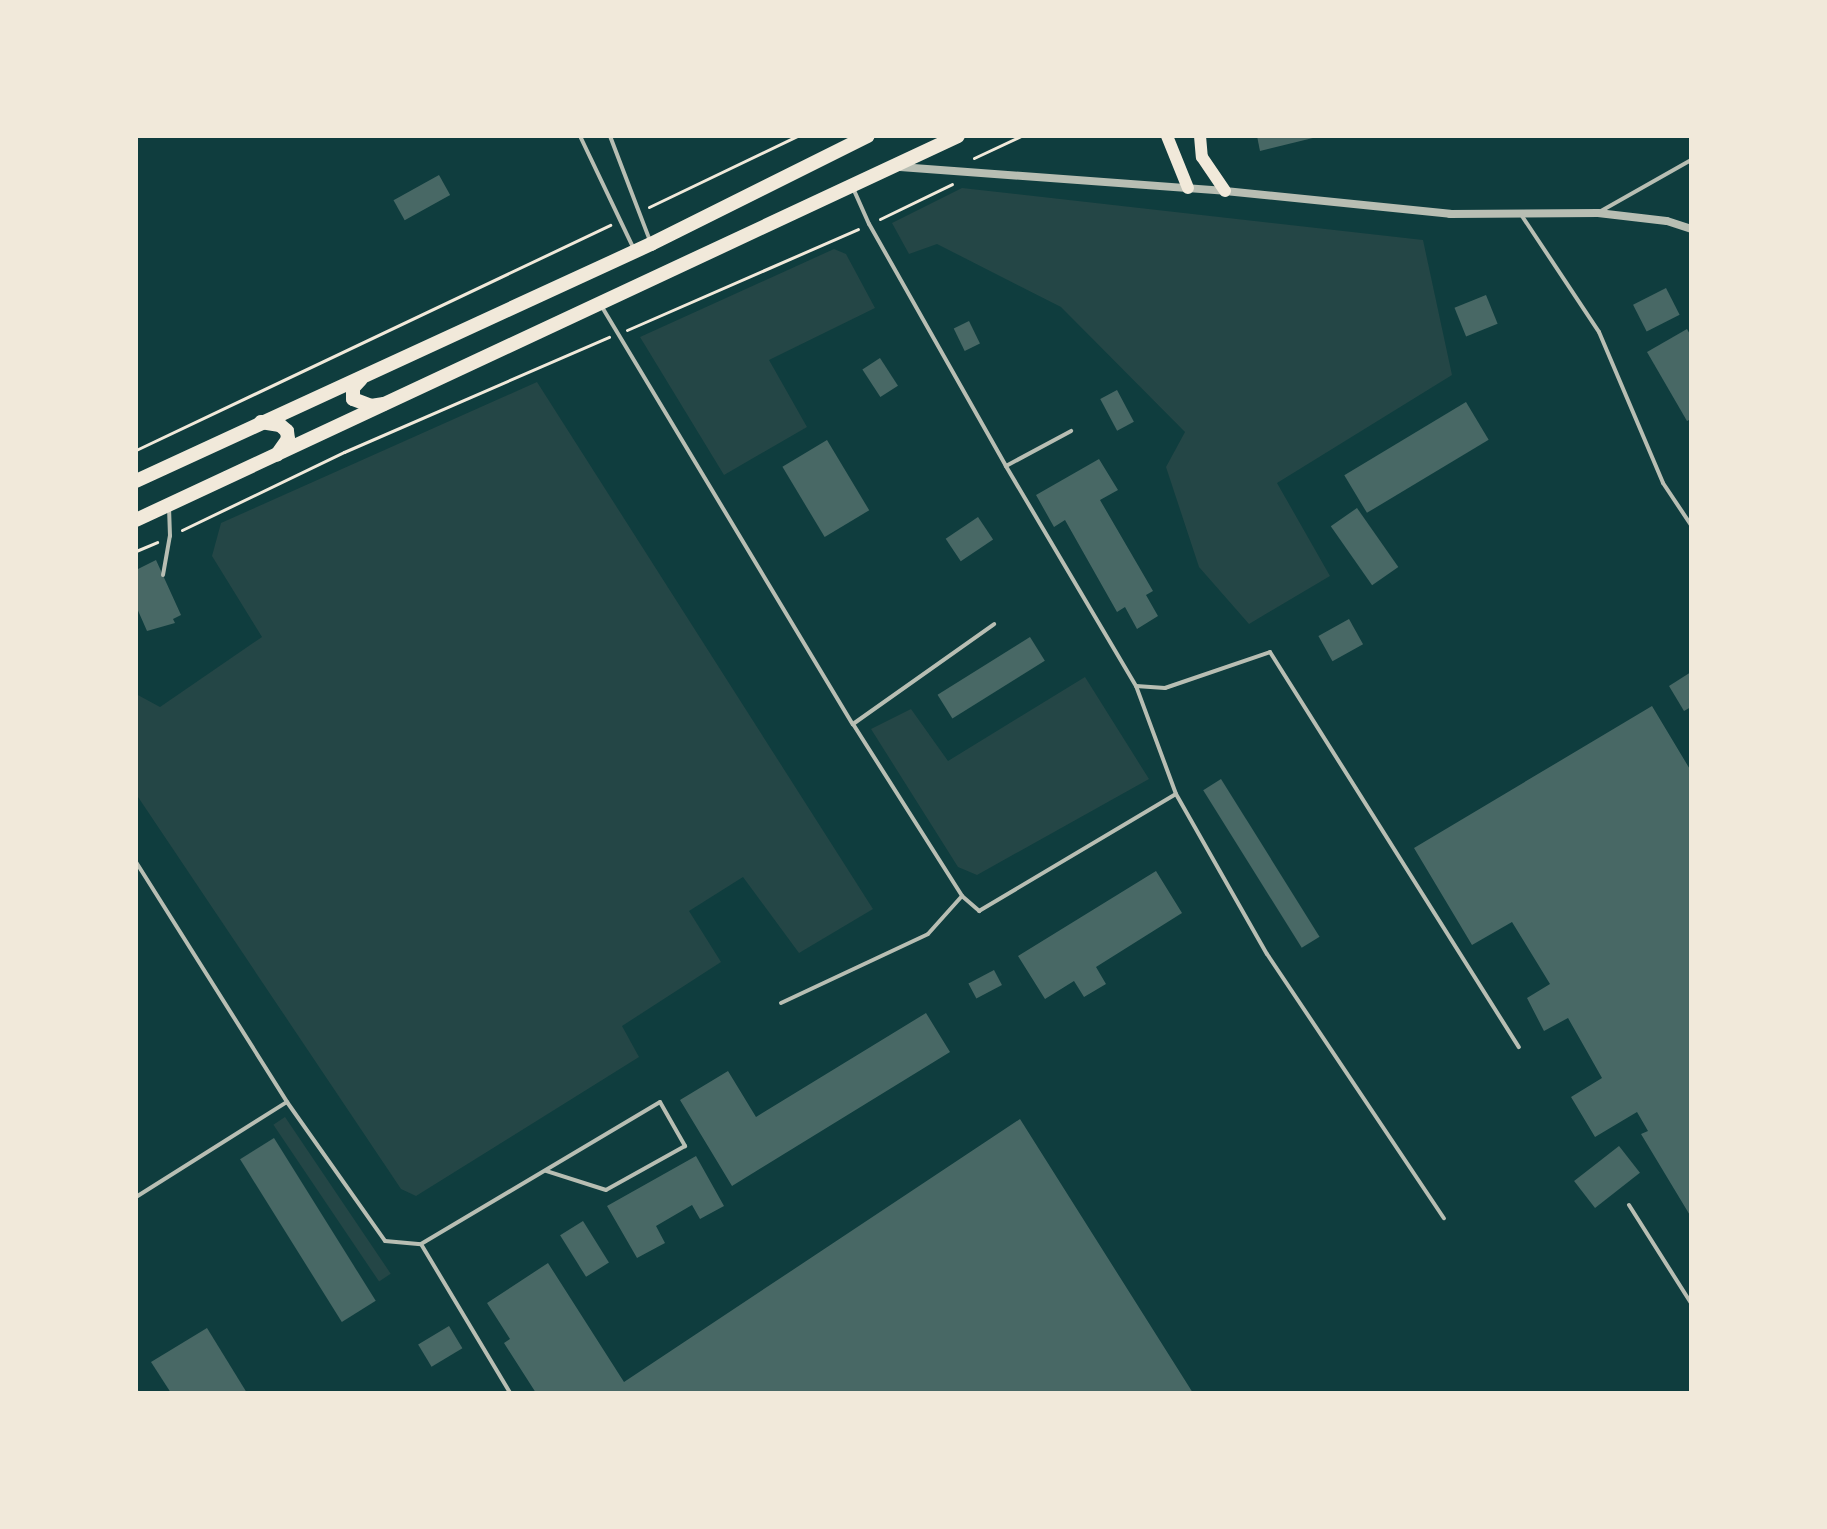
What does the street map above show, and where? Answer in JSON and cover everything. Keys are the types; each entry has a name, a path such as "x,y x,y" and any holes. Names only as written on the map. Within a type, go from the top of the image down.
{"main road":[{"path":"136,481 651,244 868,136"},
{"path":"136,520 958,136"},
{"path":"1167,136 1188,188"},
{"path":"1200,136 1202,157 1225,191"},
{"path":"364,376 353,388 353,399 371,406 391,403"},
{"path":"261,422 280,425 287,431 288,439 277,455"}],"street":[{"path":"895,167 1225,191 1450,214 1522,216 1598,213 1667,221 1691,229"}],"lane":[{"path":"580,136 635,250"},
{"path":"610,136 651,244"},
{"path":"1598,213 1691,160"},
{"path":"852,187 869,224 1006,466 1136,686 1176,794 1267,954 1444,1218"},
{"path":"1522,216 1599,332 1663,483 1691,525"},
{"path":"601,305 853,724 962,896 979,911 1176,794"},
{"path":"1006,466 1071,431"},
{"path":"163,575 170,536 168,504"},
{"path":"853,724 994,624"},
{"path":"1136,686 1165,688 1270,652 1519,1047"},
{"path":"136,862 287,1102 385,1241 421,1244 660,1102 685,1146 606,1190 546,1171"},
{"path":"781,1003 928,934 962,896"},
{"path":"136,1197 287,1102"},
{"path":"1629,1205 1691,1303"},
{"path":"421,1244 510,1393"}],"path":[{"path":"638,213 797,136"},
{"path":"136,551 357,446 869,224 963,179 972,159 1021,136"},
{"path":"136,450 621,220"}],"shaded area":[{"path":"962,188 1423,240 1452,375 1277,483 1330,576 1249,624 1199,567 1166,467 1185,432 1061,307 937,244 909,254 892,223"},
{"path":"834,249 846,254 875,308 769,360 807,427 724,475 640,337"},
{"path":"537,382 873,909 799,953 743,877 689,911 721,962 622,1026 639,1057 416,1196 401,1189 136,794 136,694 160,707 262,637 212,556 221,523"},
{"path":"1085,677 1149,779 977,875 958,867 871,729 911,709 948,761"},
{"path":"285,1117 391,1274 379,1282 273,1125"}],"building":[{"path":"1257,136 1317,136 1317,137 1260,151"},
{"path":"439,175 450,195 405,220 394,200"},
{"path":"1666,288 1680,315 1647,332 1633,305"},
{"path":"1486,295 1498,324 1466,336 1454,308"},
{"path":"969,321 980,343 965,351 954,328"},
{"path":"1687,329 1691,336 1691,419 1687,421 1647,352"},
{"path":"880,358 898,386 880,397 862,369"},
{"path":"1117,390 1134,422 1117,431 1100,399"},
{"path":"1466,402 1489,440 1367,513 1344,475"},
{"path":"827,440 869,510 825,537 782,467"},
{"path":"1099,459 1118,490 1100,500 1153,591 1146,595 1158,616 1137,629 1125,607 1117,612 1065,520 1054,527 1036,495"},
{"path":"1357,508 1398,567 1372,585 1331,526"},
{"path":"978,517 993,539 961,561 946,539"},
{"path":"156,560 181,615 173,619 175,623 147,631 136,606 136,570"},
{"path":"1349,619 1363,644 1332,661 1318,636"},
{"path":"1030,637 1045,661 952,719 938,695"},
{"path":"1691,672 1691,707 1684,711 1669,686"},
{"path":"1652,706 1691,771 1691,1217 1641,1134 1648,1131 1637,1112 1595,1137 1571,1097 1602,1078 1568,1018 1544,1031 1527,998 1550,984 1512,922 1472,945 1414,848"},
{"path":"1221,779 1320,937 1302,948 1203,790"},
{"path":"1156,871 1182,913 1096,967 1106,984 1084,997 1074,981 1045,999 1018,956"},
{"path":"994,970 1002,985 976,999 968,984"},
{"path":"926,1013 950,1052 732,1186 680,1100 728,1071 756,1117"},
{"path":"1020,1119 1193,1393 536,1393 504,1343 510,1339 487,1303 548,1263 624,1382"},
{"path":"274,1138 376,1301 342,1322 240,1159"},
{"path":"1619,1146 1640,1173 1595,1208 1574,1181"},
{"path":"696,1156 724,1206 700,1219 692,1205 656,1226 665,1243 637,1258 607,1206"},
{"path":"583,1221 609,1263 586,1277 560,1235"},
{"path":"449,1326 462,1348 432,1367 418,1345"},
{"path":"207,1328 247,1393 171,1393 151,1362"}]}
